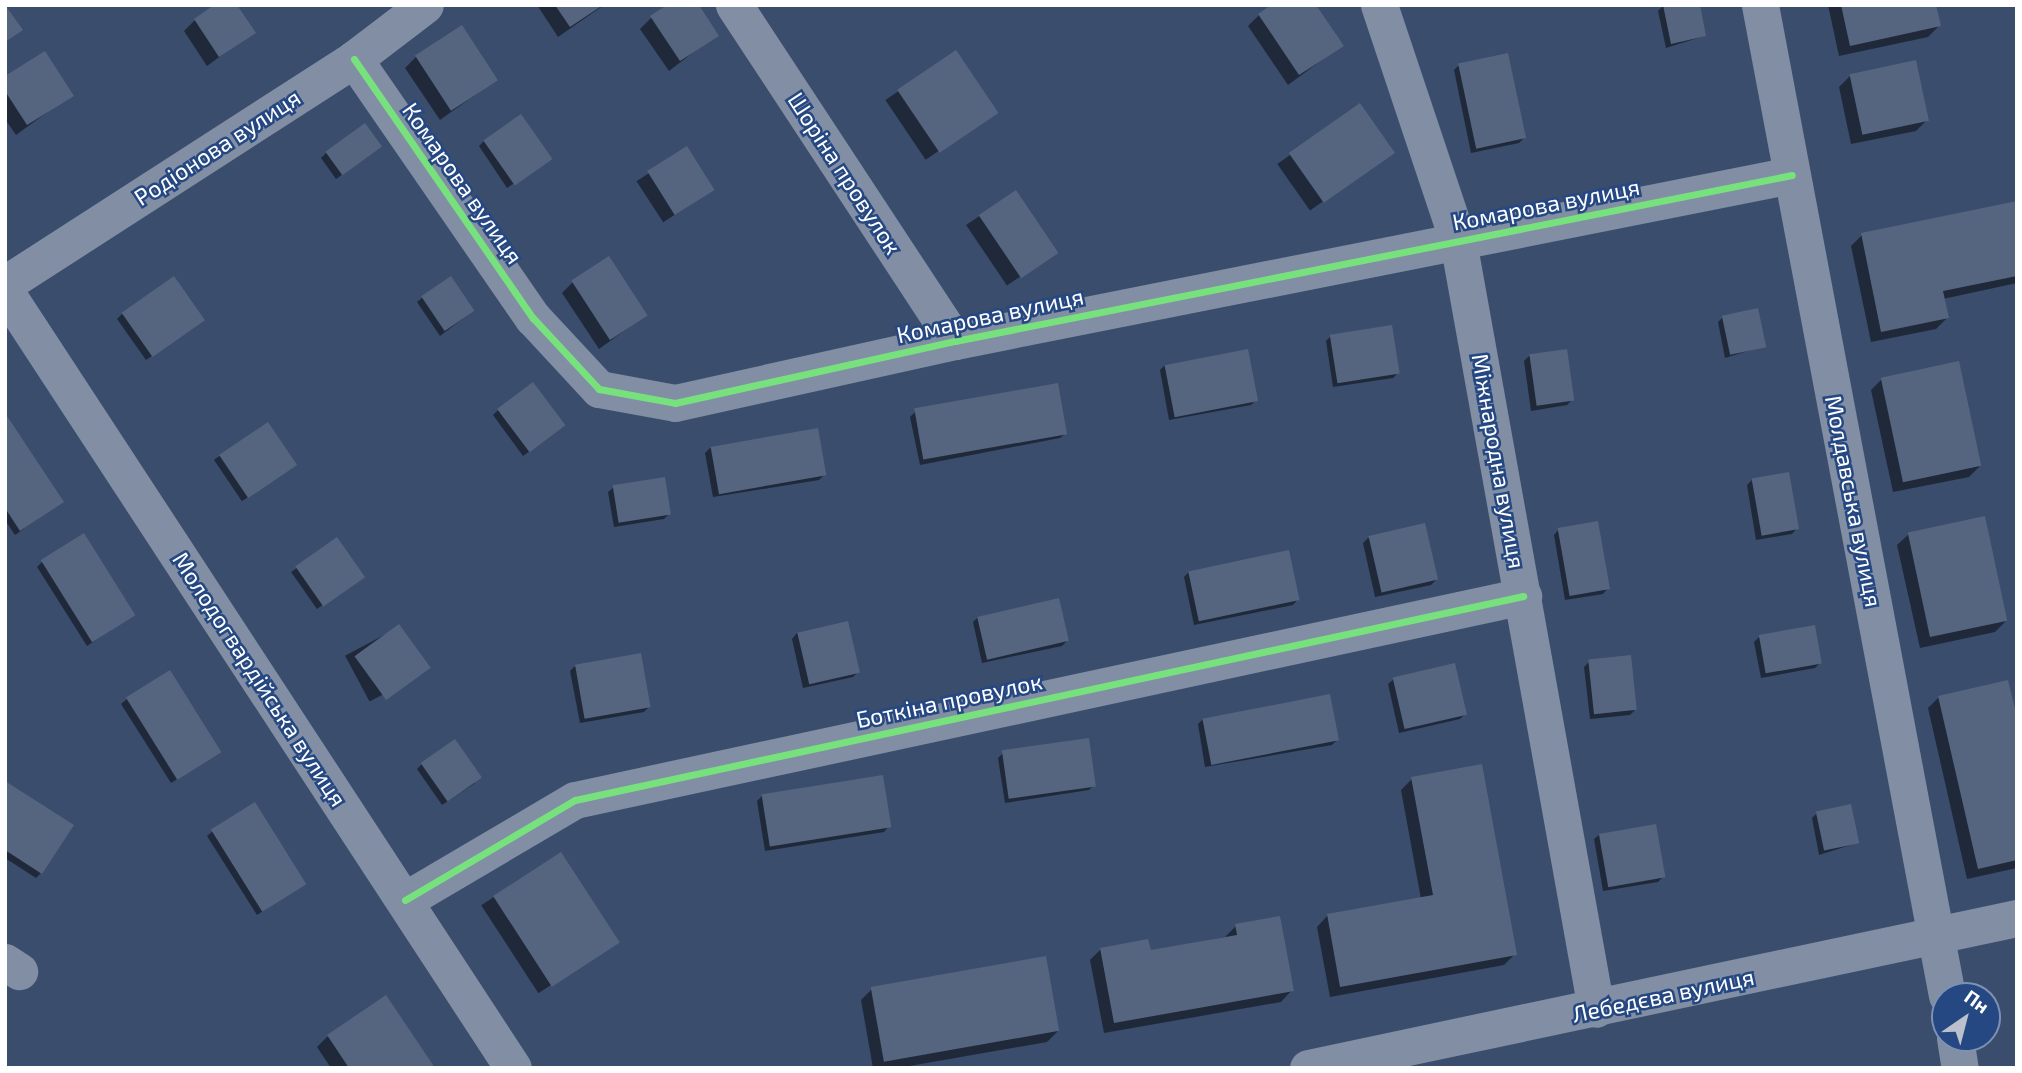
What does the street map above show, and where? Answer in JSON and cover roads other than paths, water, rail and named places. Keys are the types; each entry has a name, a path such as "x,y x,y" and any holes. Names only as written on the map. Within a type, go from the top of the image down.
{"street":[{"name":"Родіонова вулиця","path":"5,284 354,59 425,5"},
{"name":"Шоріна провулок","path":"734,5 956,341"},
{"name":"Міжнародна вулиця","path":"1380,5 1458,241 1596,1009"},
{"name":"Молдавська вулиця","path":"1760,5 1944,982"},
{"name":"Комарова вулиця","path":"354,59 533,317 598,389 675,403 956,341 1792,175"},
{"name":"Молодогвардійська вулиця","path":"5,291 513,1068"},
{"name":"Боткіна провулок","path":"405,900 575,800 1523,596"},
{"name":"Лебедєва вулиця","path":"1308,1068 2017,918"}]}
